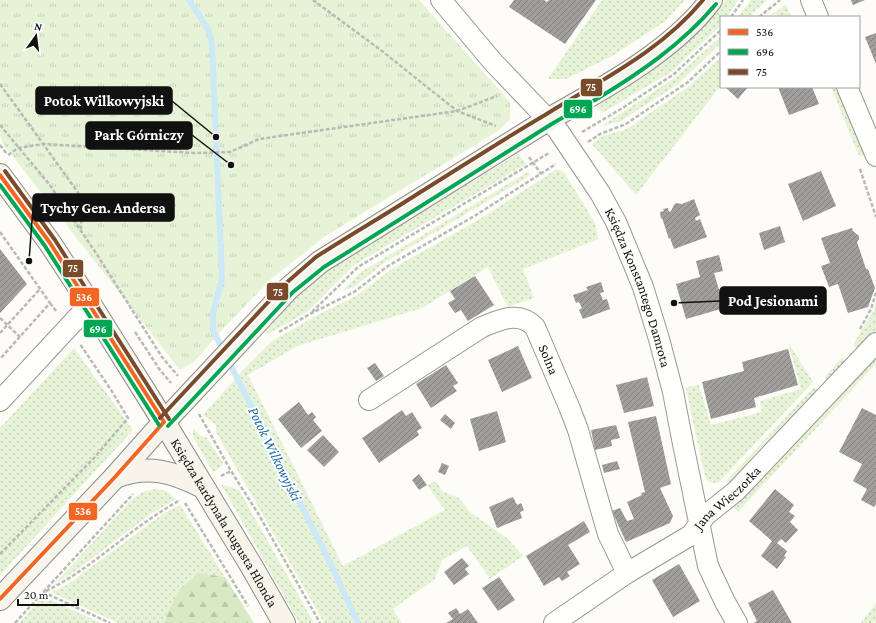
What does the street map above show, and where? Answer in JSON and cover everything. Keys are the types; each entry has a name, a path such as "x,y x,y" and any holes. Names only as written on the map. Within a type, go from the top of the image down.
{"street":[{"name":"Księdza Konstantego Damrota","path":"441,0 493,62 526,98 549,119 600,193 616,222 643,287 659,339 673,392 708,566 724,602 737,623"},
{"path":"0,599 289,288 320,262 549,119 586,98 659,51 688,25 711,0"},
{"path":"811,0 818,16"},
{"path":"847,88 876,156"},
{"name":"Księdza kardynała Augusta Hlonda","path":"0,175 50,243 90,304 203,486 284,623"},
{"path":"0,401 90,304"},
{"name":"Solna","path":"369,400 482,327 513,317 530,321 535,327 570,409 578,430 608,534 627,573"},
{"name":"Jana Wieczorka","path":"554,623 627,573 691,535 706,515 736,491 876,343"},
{"path":"115,477 126,472 137,470 160,470 203,486"}],"path":[{"path":"313,0 382,51 457,110 499,128"},
{"path":"732,16 743,0"},
{"path":"760,16 780,0"},
{"path":"274,335 310,314 354,292 388,266 476,215 570,148 621,109 674,74 720,31"},
{"path":"310,314 358,267 534,163 626,124 688,82 720,52"},
{"path":"0,84 82,198 81,230"},
{"path":"8,155 18,148 44,144 194,153 230,152 259,139 457,110 498,95"},
{"path":"0,126 49,184 81,230 162,357 177,377"},
{"path":"0,232 111,390 128,418 95,457 0,554"},
{"path":"0,333 40,289"},
{"path":"0,359 50,304"},
{"path":"0,318 20,337"},
{"path":"198,413 231,471 259,515 320,623"},
{"path":"14,623 132,494"},
{"path":"43,592 83,570 125,537 182,498 250,610"},
{"path":"43,592 110,623"}],"green space":[{"path":"0,0 419,0 510,102 510,119 498,131 325,236 270,280 221,331 194,362 180,370 3,144 0,135"},
{"path":"602,0 685,0 664,22 612,56 566,79 548,79"},
{"path":"726,0 738,0 728,16 720,16 720,26 671,72 602,113 595,104 665,58 700,31"},
{"path":"751,0 767,0 750,16 739,16"},
{"path":"786,4 791,16 779,16 775,13 770,16"},
{"path":"720,37 720,44 678,84 621,121 600,127 675,78"},
{"path":"720,58 720,86 636,195 592,144 602,136 627,129 688,87"},
{"path":"831,88 838,88 865,152 863,156 859,156"},
{"path":"518,154 526,164 354,265 307,312 268,334 265,332 309,284 405,221"},
{"path":"557,169 564,172 595,223 598,239 523,269 534,298 508,307 488,267 422,308 297,346 248,375 343,566 445,510 427,485 436,481 442,491 459,498 470,512 508,539 523,556 490,579 467,546 442,560 435,579 393,609 402,623 324,623 216,432 216,425 203,415 244,369 271,342 314,317 356,296 392,269 480,219"},
{"path":"528,172 531,175 384,263 354,287 343,290 361,272"},
{"path":"876,302 876,330 859,350 853,345 874,310"},
{"path":"788,342 813,382 718,483 709,482 705,476 686,389 687,387 699,385 711,425 762,412 760,401 801,389"},
{"path":"74,348 133,430 0,575 0,428"},
{"path":"876,355 876,364 738,512 733,507"},
{"path":"842,357 847,361 828,381 825,377"},
{"path":"814,387 818,391 731,482 726,481"},
{"path":"193,428 199,435 207,438 223,463 221,467 213,472 193,437"},
{"path":"221,484 239,490 314,623 299,623"},
{"path":"156,489 166,491 176,499 149,515 78,569 54,585 132,499 145,491"},
{"path":"180,505 225,577 199,573 166,614 166,623 118,623 51,592 67,585 163,514"},
{"path":"199,573 225,577 254,623 166,623 166,615 181,588"},
{"path":"40,599 49,599 101,623 19,623"},
{"path":"876,603 876,623 861,623"}],"building":[{"path":"514,0 544,0 547,2 549,0 596,0 565,44 509,7"},
{"path":"851,0 865,0 853,5"},
{"path":"876,33 876,64 865,37"},
{"path":"726,88 747,88 738,99"},
{"path":"778,88 812,88 819,104 789,115"},
{"path":"821,171 836,206 803,221 788,184"},
{"path":"694,199 700,215 695,218 696,221 700,219 707,237 674,249 662,218 661,219 660,212 664,211 663,209 668,208 669,212 676,203 682,204"},
{"path":"780,226 785,242 764,250 759,233"},
{"path":"852,228 853,231 859,236 857,242 866,269 868,269 875,288 868,307 848,313 838,284 829,287 821,266 830,263 821,238"},
{"path":"0,249 27,284 0,313"},
{"path":"719,255 723,271 714,273 720,293 727,291 731,306 686,319 676,284 700,277 696,261"},
{"path":"475,276 494,305 468,321 461,310 455,313 448,303 455,299 450,291"},
{"path":"601,282 604,292 600,293 603,300 607,299 610,309 583,319 579,310 582,308 579,302 576,303 573,295 588,290 586,287"},
{"path":"518,346 532,378 502,392 488,360"},
{"path":"788,349 798,385 754,398 756,407 711,419 702,382 744,371 742,362"},
{"path":"375,363 384,376 376,381 367,368"},
{"path":"446,365 458,383 453,386 457,391 431,408 416,384"},
{"path":"647,377 654,406 624,413 616,385"},
{"path":"299,402 308,415 312,412 316,417 313,420 322,431 301,448 278,419"},
{"path":"862,408 876,415 876,504 874,507 861,500 867,489 853,481 862,464 839,452"},
{"path":"402,410 406,416 412,412 422,428 417,431 419,435 379,463 362,438"},
{"path":"497,411 506,442 479,451 470,419"},
{"path":"445,414 455,423 451,429 440,420"},
{"path":"656,416 671,484 660,488 673,516 670,523 626,542 612,511 620,508 627,521 634,519 627,502 645,492 628,422"},
{"path":"616,425 620,438 611,440 612,446 595,450 591,430"},
{"path":"323,435 339,452 324,467 307,450"},
{"path":"617,461 620,469 604,473 602,465"},
{"path":"442,463 449,466 445,475 438,472"},
{"path":"419,474 427,485 419,490 412,480"},
{"path":"775,489 794,505 789,512 795,516 790,522 798,530 786,543 781,539 777,543 787,551 784,556 786,557 777,569 761,556 772,541 749,521"},
{"path":"513,497 517,505 521,503 524,510 520,512 522,518 497,528 489,507"},
{"path":"584,521 590,532 568,545 580,564 567,572 570,576 562,581 559,577 544,586 526,556"},
{"path":"462,558 469,566 465,569 469,574 454,585 444,572"},
{"path":"679,564 700,601 673,617 652,580"},
{"path":"499,577 515,600 498,611 482,588"},
{"path":"773,590 792,623 754,623 757,621 748,603"},
{"path":"456,608 460,614 468,609 478,623 446,623 453,619 448,613"}],"waterway":[{"name":"Potok Wilkowyjski","path":"189,0 208,29 212,44 222,279 213,313 213,330 224,352"},
{"name":"Potok Wilkowyjski","path":"228,360 333,569 358,623"}],"transit line":[{"name":"75","path":"160,418 285,284 316,257 629,64 668,35 703,0"},
{"name":"696","path":"168,426 293,292 324,267 550,125 595,100 628,79 675,45 703,19 716,4"},
{"name":"75","path":"5,171 55,240 169,419"},
{"name":"536","path":"0,175 50,243 164,422"},
{"name":"696","path":"0,185 45,246 159,425"},
{"name":"536","path":"0,599 115,477 164,422"}],"place":[{"name":"Potok Wilkowyjski","path":"216,137"},
{"name":"Park Górniczy","path":"231,165"},
{"name":"Tychy Gen. Andersa","path":"29,261"},
{"name":"Pod Jesionami","path":"674,303"}]}
